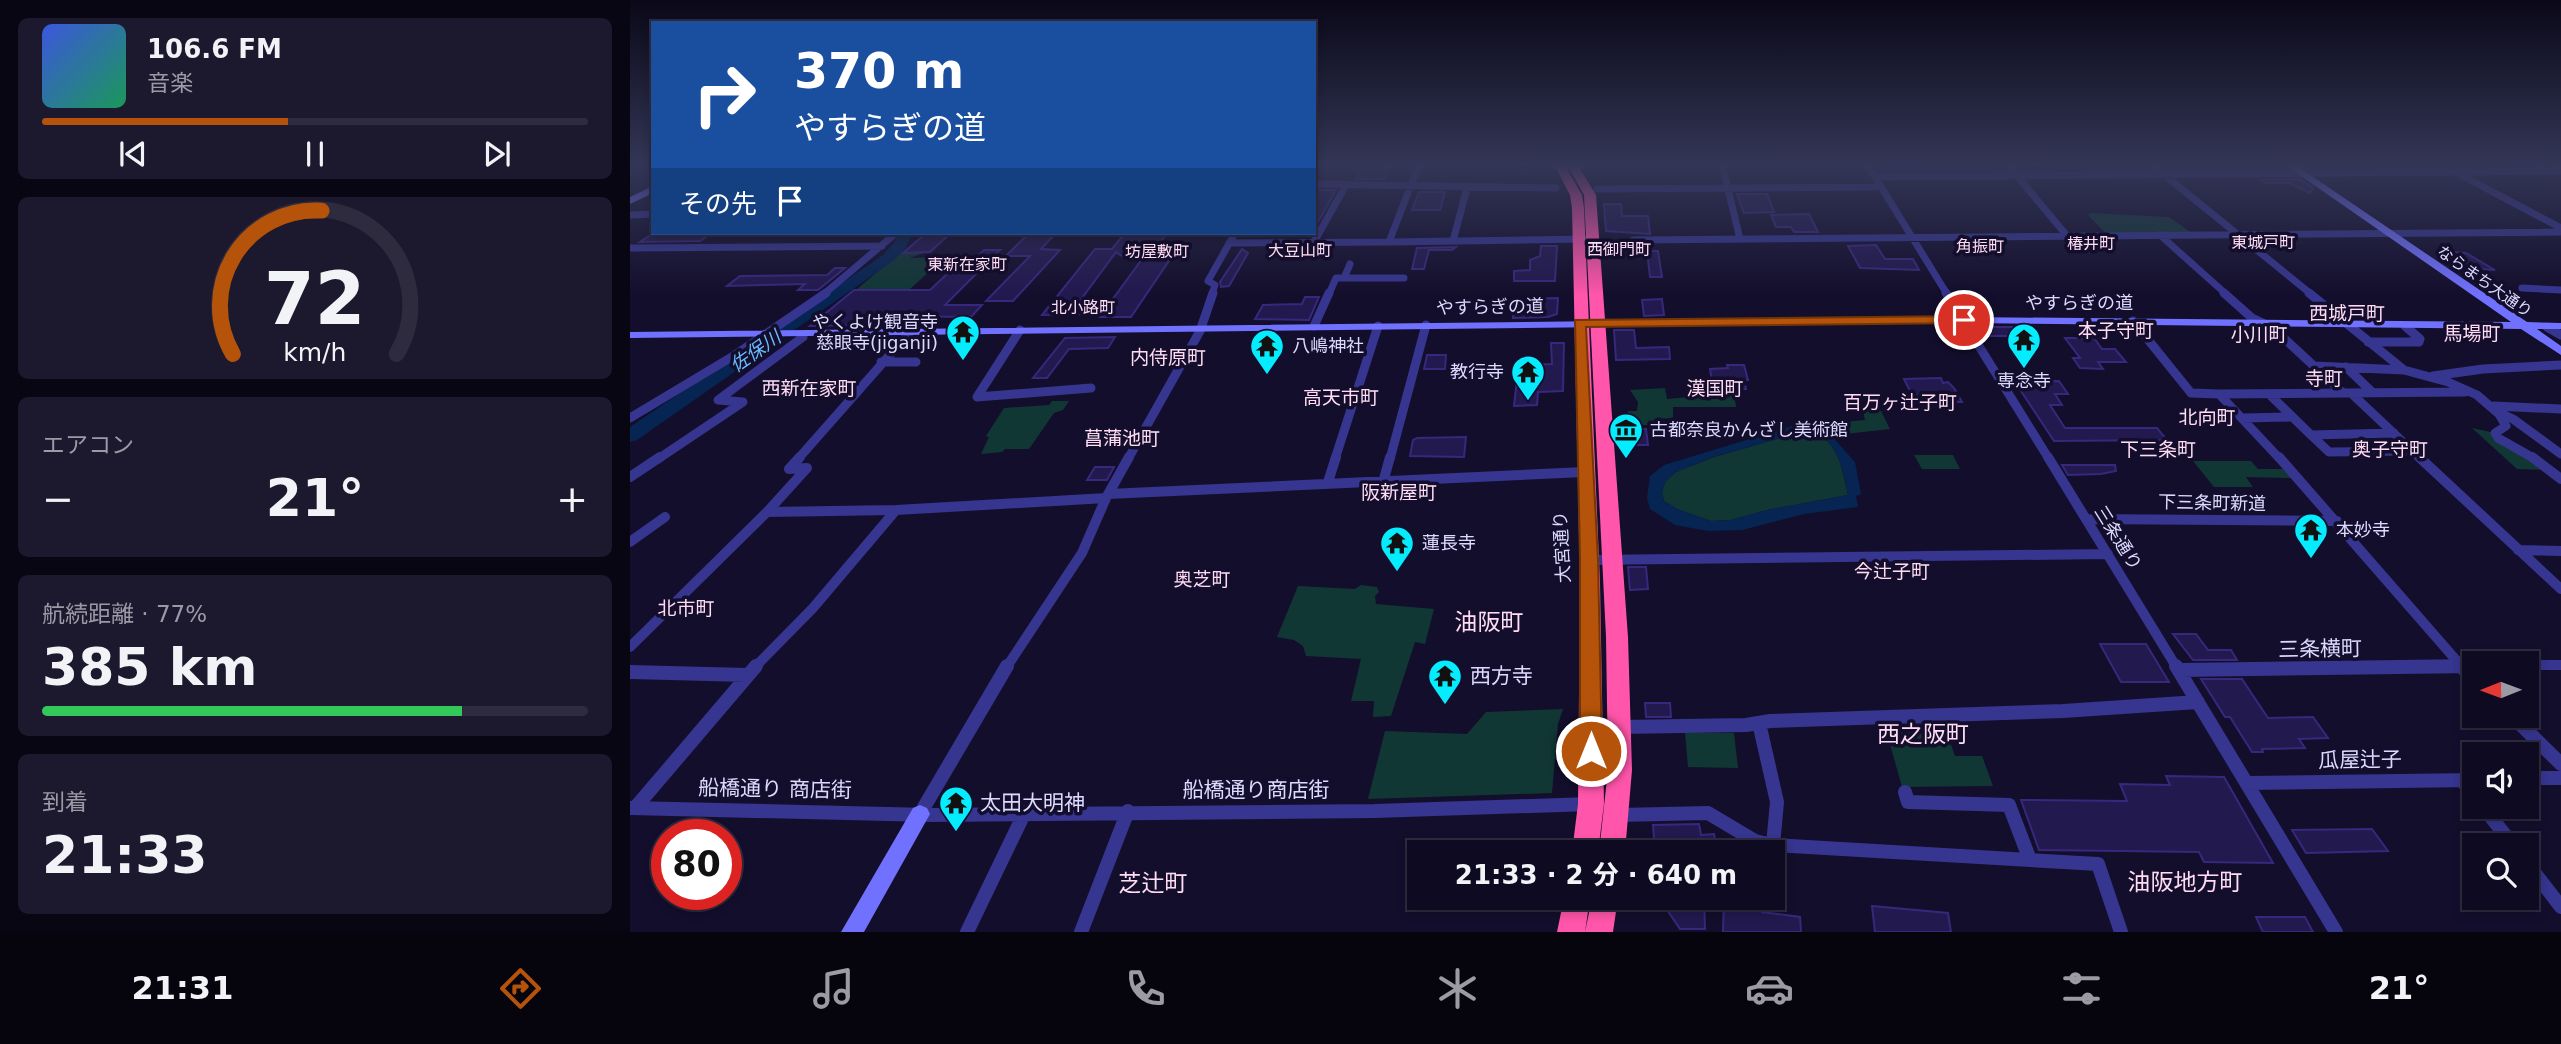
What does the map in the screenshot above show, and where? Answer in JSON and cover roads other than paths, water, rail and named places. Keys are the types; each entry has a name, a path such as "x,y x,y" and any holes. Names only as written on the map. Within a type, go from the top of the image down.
{"highway":[{"path":"1579,207 1586,239"},
{"path":"1586,239 1589,207"},
{"name":"大宮通り","path":"1586,239 1589,323 1614,560 1620,727 1618,815 1614,840"},
{"name":"大宮通り","path":"1586,840 1591,804 1589,560 1584,472 1584,394 1589,323"},
{"path":"1571,932 1575,910"},
{"path":"1599,932 1603,910"}],"street":[{"path":"1314,242 1333,207"},
{"path":"1389,242 1403,207"},
{"path":"1453,241 1462,207"},
{"path":"1732,207 1740,239"},
{"name":"三条通り","path":"1894,207 2179,670 2336,932"},
{"path":"2042,207 2068,237"},
{"path":"2204,207 2403,370 2422,392"},
{"name":"ならまち大通り","path":"2351,207 2561,351"},
{"path":"2520,207 2561,230"},
{"path":"630,215 651,215"},
{"path":"1633,240 2561,230"},
{"path":"630,418 768,333 846,278 894,235"},
{"path":"852,932 1006,667 1082,553 1107,496 1200,328 1214,291 1215,285 1208,281 1234,235"},
{"path":"2160,235 2252,318 2263,322 2394,433 2560,588"},
{"path":"1229,243 1586,239"},
{"path":"630,248 882,246"},
{"path":"1344,278 1350,264"},
{"path":"1314,326 1336,278 1405,278"},
{"path":"2522,288 2561,290"},
{"name":"やすらぎの道","path":"630,335 1964,320 2561,327"},
{"path":"2133,321 2192,393 2469,392"},
{"path":"1384,479 1426,325"},
{"path":"1328,482 1378,326"},
{"path":"2368,342 2418,342 2420,339 2405,326"},
{"path":"2547,327 2561,335"},
{"path":"1020,330 977,397 1091,388"},
{"path":"630,647 767,512 807,468 789,468 910,332"},
{"path":"630,477 743,402 718,400 803,337"},
{"path":"881,362 916,362"},
{"path":"2433,376 2483,369 2561,365"},
{"path":"2314,366 2403,370 2433,376 2469,392 2514,419 2561,454"},
{"path":"2345,366 2372,392"},
{"path":"2219,394 2337,522 2461,666"},
{"path":"2269,394 2329,452 2413,451"},
{"path":"2549,408 2561,418"},
{"path":"2497,409 2561,409"},
{"path":"2497,409 2506,426 2495,433 2498,438 2559,476"},
{"path":"2242,418 2292,417"},
{"path":"2311,435 2394,433"},
{"path":"767,512 896,510 1328,482 1584,472"},
{"path":"632,808 747,675 813,608 896,510"},
{"path":"630,542 665,517"},
{"name":"下三条町新道","path":"2086,519 2337,522"},
{"path":"2518,550 2561,551"},
{"path":"1589,560 2108,554"},
{"path":"2539,665 2561,664"},
{"name":"三条横町","path":"2179,670 2461,666"},
{"path":"630,672 747,675"},
{"path":"1620,727 2063,711 2197,702"},
{"path":"1759,723 1777,802 1773,840"},
{"path":"2524,728 2561,764"},
{"path":"2539,778 2561,778"},
{"name":"瓜屋辻子","path":"2246,783 2462,780"},
{"path":"1905,792 1908,802 2009,805 2030,860"},
{"name":"船橋通り商店街","path":"920,814 1375,811 1591,804"},
{"name":"船橋通り 商店街","path":"632,808 920,814"},
{"path":"1081,932 1128,811"},
{"path":"968,932 1025,812"},
{"path":"1618,815 1708,813 1753,840"},
{"path":"2492,819 2504,833"},
{"path":"1785,846 2098,864 2121,932"},
{"path":"2539,878 2561,906"}],"water":[{"path":"1812,420 1821,424 1855,462 1861,494 1856,496 1858,507 1804,514 1742,530 1708,531 1675,525 1650,509 1647,498 1650,476 1664,465","holes":["1807,431 1817,434 1832,446 1837,455 1848,495 1767,510 1731,520 1711,521 1677,509 1664,501 1662,493 1665,482 1676,472 1713,457"]}],"waterway":[{"name":"佐保川","path":"630,436 888,258 900,246 905,235"}],"place":[{"name":"やくよけ観音寺 慈眼寺(jiganji)","path":"963,362"},
{"name":"専念寺","path":"2024,370"},
{"name":"八嶋神社","path":"1267,376"},
{"name":"教行寺","path":"1528,402"},
{"name":"古都奈良かんざし美術館","path":"1626,460"},
{"name":"本妙寺","path":"2311,560"},
{"name":"蓮長寺","path":"1397,573"},
{"name":"西方寺","path":"1445,706"},
{"name":"太田大明神","path":"956,833"}],"district":[{"name":"東城戸町","path":"2263,242"},
{"name":"椿井町","path":"2091,243"},
{"name":"角振町","path":"1980,246"},
{"name":"西御門町","path":"1619,249"},
{"name":"大豆山町","path":"1300,250"},
{"name":"坊屋敷町","path":"1157,251"},
{"name":"東新在家町","path":"967,264"},
{"name":"北小路町","path":"1083,307"},
{"name":"西城戸町","path":"2347,313"},
{"name":"本子守町","path":"2116,330"},
{"name":"馬場町","path":"2472,333"},
{"name":"小川町","path":"2259,334"},
{"name":"内侍原町","path":"1168,357"},
{"name":"寺町","path":"2324,378"},
{"name":"西新在家町","path":"809,388"},
{"name":"漢国町","path":"1715,388"},
{"name":"高天市町","path":"1341,397"},
{"name":"百万ヶ辻子町","path":"1900,402"},
{"name":"北向町","path":"2207,417"},
{"name":"菖蒲池町","path":"1122,438"},
{"name":"下三条町","path":"2158,449"},
{"name":"奥子守町","path":"2390,449"},
{"name":"阪新屋町","path":"1399,492"},
{"name":"今辻子町","path":"1892,571"},
{"name":"奥芝町","path":"1202,579"},
{"name":"北市町","path":"686,608"},
{"name":"油阪町","path":"1489,622"},
{"name":"西之阪町","path":"1923,734"},
{"name":"油阪地方町","path":"2185,882"},
{"name":"芝辻町","path":"1153,883"}]}
